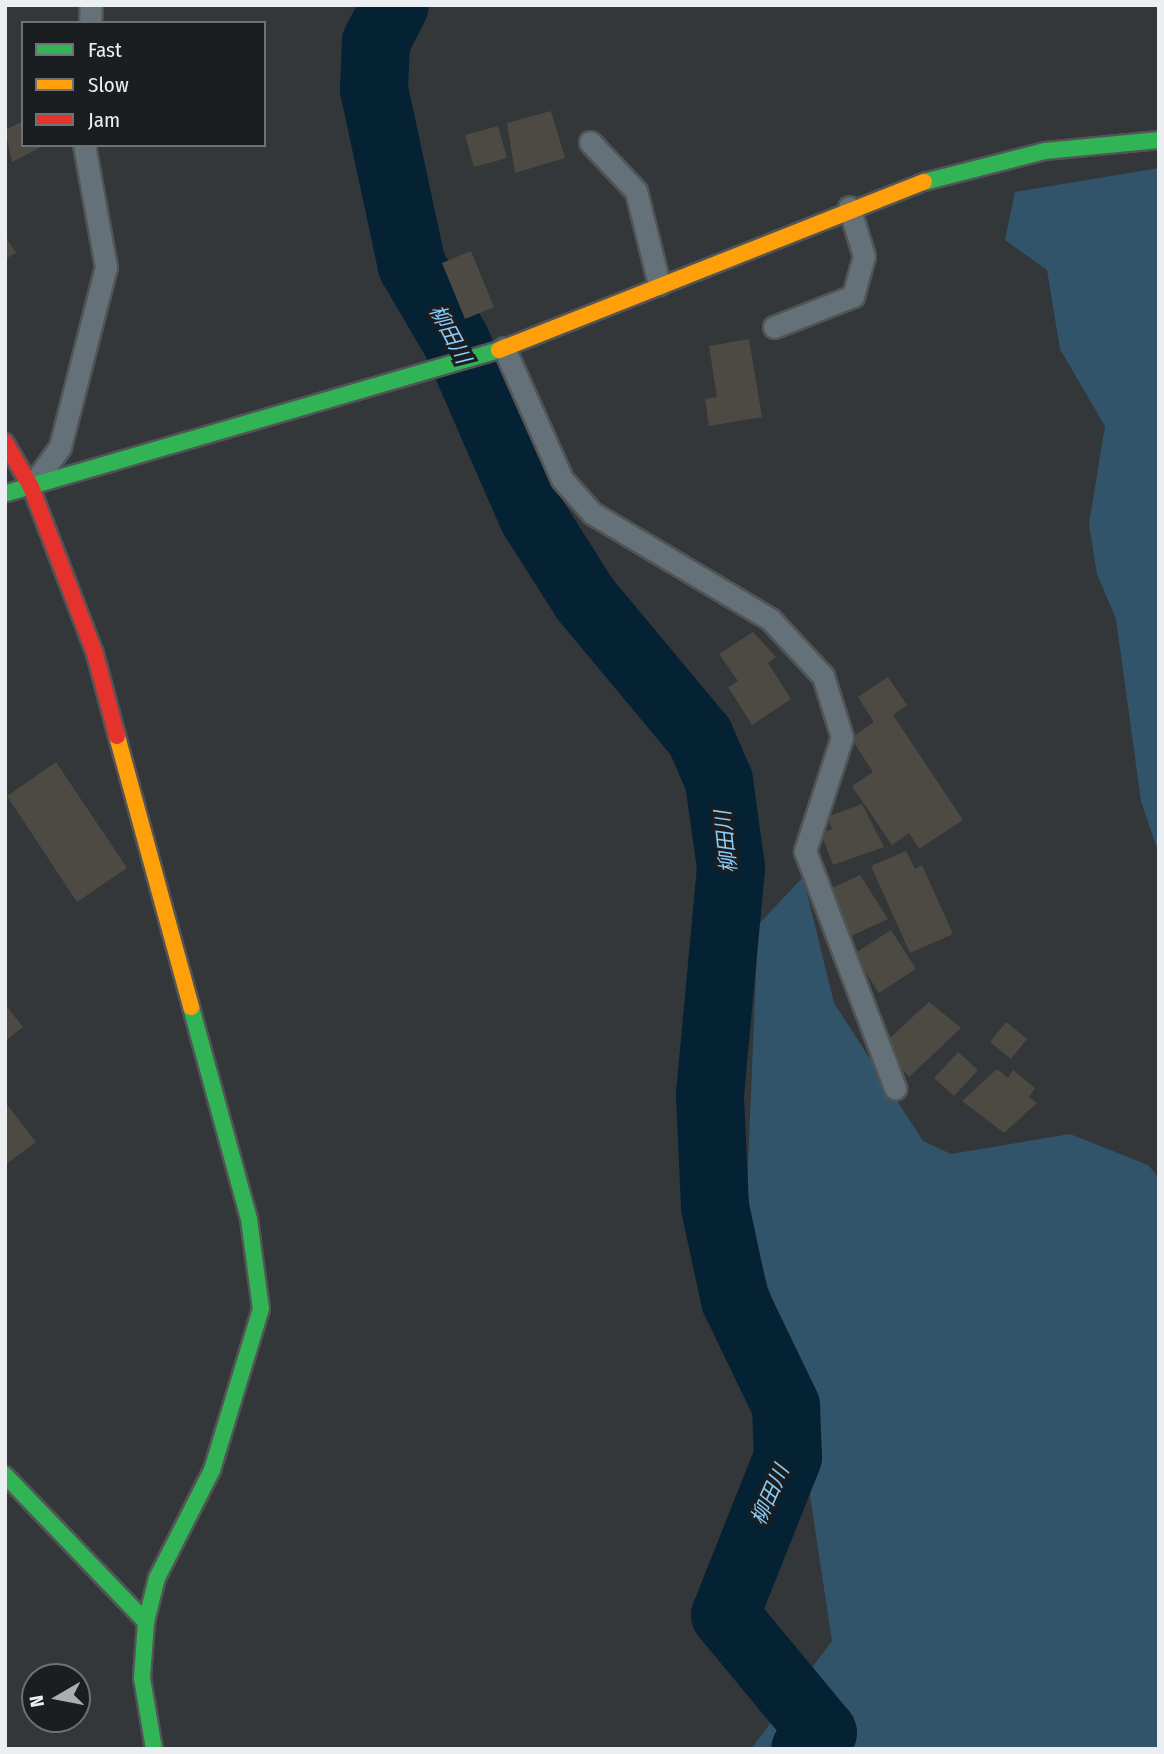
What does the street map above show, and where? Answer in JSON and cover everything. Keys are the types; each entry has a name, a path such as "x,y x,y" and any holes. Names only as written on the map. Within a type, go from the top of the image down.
{"street":[{"path":"5,494 482,357 849,207 944,174 1045,150 1159,140"},
{"path":"5,442 31,487 95,654 245,1206 261,1308 212,1470 157,1578 146,1622 142,1678 154,1749"},
{"path":"5,1475 146,1622"}],"lane":[{"path":"590,142 636,191 659,284"},
{"path":"31,487 60,447 106,267 84,147"},
{"path":"775,327 853,296 864,256 849,207"},
{"path":"505,348 562,479 592,513 770,619 823,676 842,737 806,851 895,1088"}],"shaded area":[{"path":"1159,168 1159,854 1141,801 1116,619 1097,574 1089,524 1105,426 1060,349 1047,270 1005,240 1015,192"},
{"path":"803,877 834,1003 923,1141 951,1154 1070,1134 1148,1165 1159,1178 1159,1749 751,1749 832,1641 788,1350 746,1216 758,925"}],"building":[{"path":"551,111 565,158 515,173 507,123"},
{"path":"21,122 21,147 41,147 12,162 5,130"},
{"path":"498,126 507,158 474,167 465,135"},
{"path":"5,236 16,253 5,259"},
{"path":"471,251 494,307 465,319 442,263"},
{"path":"749,339 762,417 709,426 705,399 717,397 709,346"},
{"path":"753,632 776,657 768,663 791,699 752,725 728,687 738,681 719,654"},
{"path":"888,677 907,705 893,715 963,820 919,849 909,833 892,845 852,786 873,772 851,738 874,722 858,697"},
{"path":"56,762 127,868 77,902 7,796"},
{"path":"862,804 884,847 833,865 821,833 832,829 827,817"},
{"path":"906,851 915,869 922,865 953,934 910,953 871,866"},
{"path":"860,875 888,919 849,937 828,890"},
{"path":"891,930 916,969 879,993 854,954"},
{"path":"929,1002 961,1028 909,1077 881,1046"},
{"path":"5,1004 23,1027 5,1041"},
{"path":"1006,1022 1027,1039 1011,1059 990,1042"},
{"path":"958,1052 978,1070 954,1096 934,1078"},
{"path":"997,1069 1008,1078 1013,1070 1035,1088 1029,1097 1037,1103 1004,1133 962,1101"},
{"path":"5,1102 36,1142 5,1165"}],"waterway":[{"name":"柳田川","path":"395,5 376,42 374,89 412,266 456,341 533,517 585,599 700,737 719,781 731,868 710,1096 715,1207 735,1300 786,1406 788,1457 725,1615 823,1733 805,1749"}],"traffic: fast":[{"path":"924,182 1045,151 1159,140"},
{"path":"7,493 499,350"},
{"path":"154,1749 142,1678 146,1622 157,1578 212,1470 261,1309 249,1219 191,1007"},
{"path":"5,1475 146,1622"}],"traffic: slow":[{"path":"499,350 924,182"},
{"path":"117,736 191,1007"}],"traffic: jam":[{"path":"5,442 31,487 95,654 117,736"}]}
